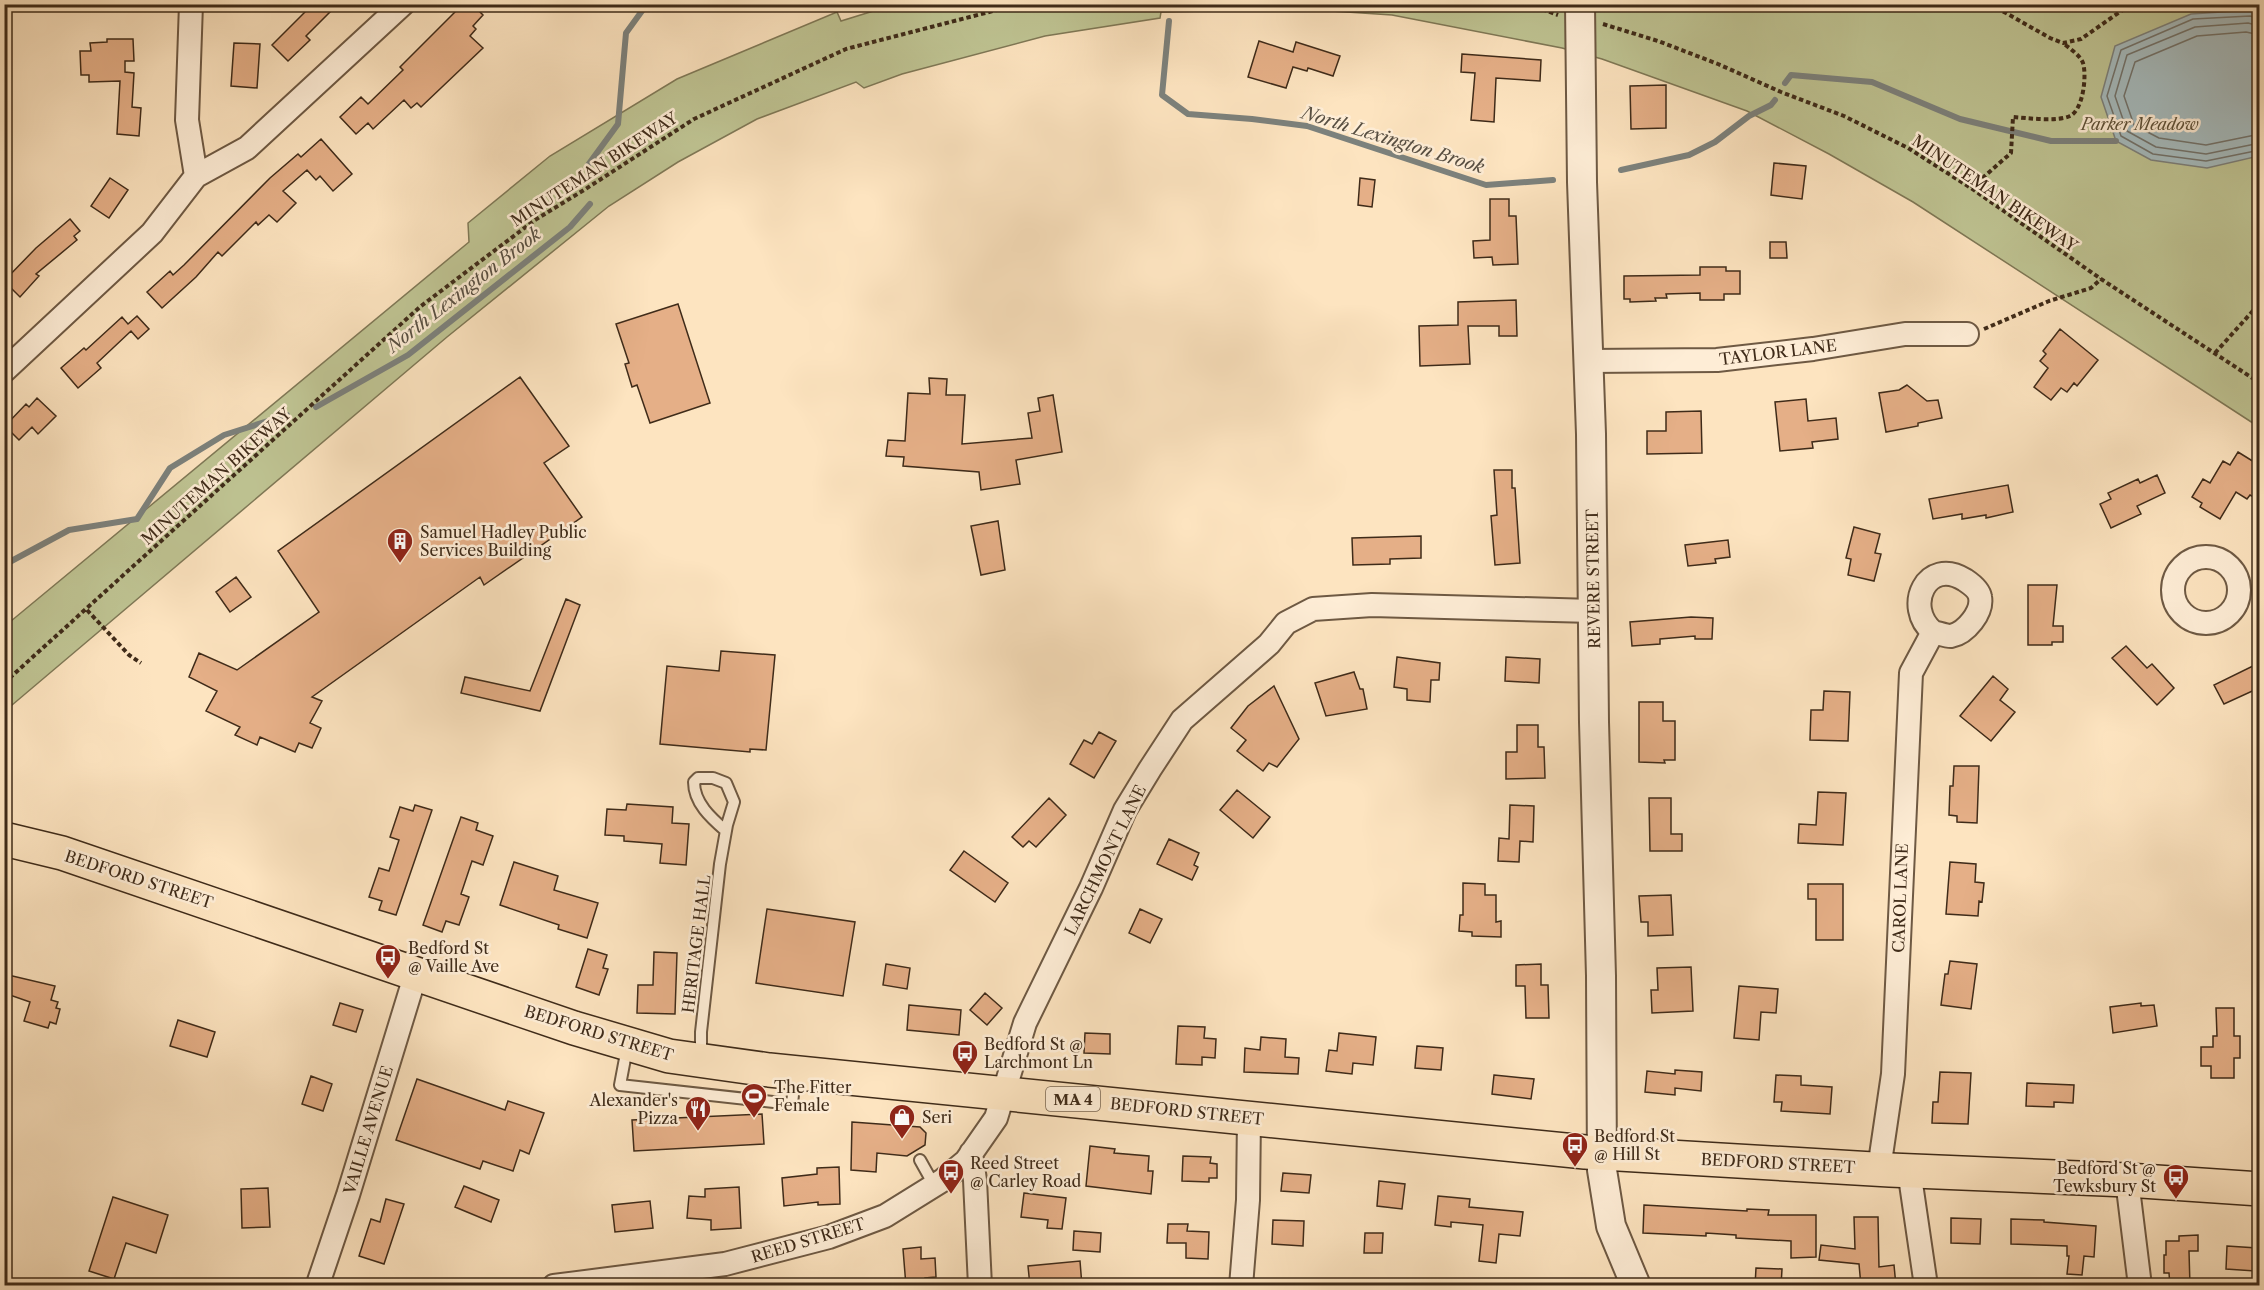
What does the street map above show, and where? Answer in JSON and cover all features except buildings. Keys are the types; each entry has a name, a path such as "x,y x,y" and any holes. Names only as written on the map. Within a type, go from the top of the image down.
{"main road":[{"name":"BEDFORD STREET","path":"4,839 62,853 574,1028 669,1056 701,1060 794,1088 1005,1092 1602,1153 2259,1189"}],"street":[{"path":"191,4 186,120 196,176"},
{"path":"4,371 152,233 196,176 247,148 403,4"},
{"name":"REVERE STREET","path":"1581,12 1582,173 1588,361 1602,1153 1611,1226 1636,1286"},
{"name":"TAYLOR LANE","path":"1588,361 1717,360 1813,349 1905,334 1968,334"},
{"name":"LARCHMONT LANE","path":"1005,1092 1025,1023 1091,888 1125,810 1182,720 1269,644 1286,623 1313,609 1372,605 1593,611"},
{"name":"CAROL LANE","path":"1926,1286 1894,1170 1893,1074 1911,673 1933,632"},
{"name":"VAILLE AVENUE","path":"320,1286 319,1281 416,974"},
{"name":"REED STREET","path":"554,1286 623,1282 726,1264 818,1240 885,1216 934,1185 966,1161 996,1118 1005,1092"},
{"path":"1241,1286 1248,1200 1249,1117"},
{"path":"971,1153 975,1180 980,1286"},
{"path":"2127,1180 2140,1286"}],"lane":[{"name":"HERITAGE HALL","path":"701,1060 701,1032 726,831 734,802 726,783 713,778 698,778 694,782 694,794 709,815 726,831"},
{"path":"628,1044 620,1085 794,1088"},
{"path":"920,1160 934,1185"}],"path":[{"name":"MINUTEMAN BIKEWAY","path":"4,683 421,306 535,220 694,119 846,49 1020,4"},
{"name":"MINUTEMAN BIKEWAY","path":"1527,4 1564,17 1581,12 1658,41 1844,116 1908,148 1971,188 2101,279 2259,383"},
{"path":"1971,188 2010,153 2013,117 2070,116 2080,105 2084,76 2082,62 2063,43 1990,4"},
{"path":"2063,43 2081,39 2124,9 2136,4"},
{"path":"1968,334 1994,327 2049,301 2091,288 2101,279"},
{"path":"2215,353 2259,303"},
{"path":"87,610 141,663"}],"green space":[{"name":"Parker Meadow","path":"896,4 2259,5 2259,427 1913,202 1747,111 1602,59 1562,48 1392,15 1301,9 1161,12 1160,18 1045,36 902,74 864,88 856,82 757,119 678,162 609,206 447,337 5,711 5,626 469,242 468,223 550,156 677,79 837,12 841,21"}],"water":[{"path":"2252,10 2259,14 2259,156 2207,168 2151,160 2116,141 2101,97 2115,46 2191,14"}],"waterway":[{"name":"North Lexington Brook","path":"588,165 618,124 626,33 647,4"},
{"name":"North Lexington Brook","path":"1169,21 1162,95 1188,114 1307,126 1486,185 1553,180"},
{"name":"North Lexington Brook","path":"1785,83 1791,75 1872,82 1960,119 2051,141 2116,141"},
{"name":"North Lexington Brook","path":"1621,170 1689,155 1715,142 1749,116 1771,105 1775,100"},
{"name":"North Lexington Brook","path":"316,407 408,355 570,227 590,204"},
{"name":"North Lexington Brook","path":"4,565 69,530 137,519 170,468 224,435 287,415"}],"place":[{"name":"Samuel Hadley Public Services Building","path":"400,564"},
{"name":"Bedford St @ Vaille Ave","path":"388,980"},
{"name":"Bedford St @ Larchmont Ln","path":"965,1076"},
{"name":"The Fitter Female","path":"754,1119"},
{"name":"Alexander's Pizza","path":"698,1132"},
{"name":"Seri","path":"902,1140"},
{"name":"Bedford St @ Hill St","path":"1575,1168"},
{"name":"Reed Street @ Carley Road","path":"951,1195"},
{"name":"Bedford St @ Tewksbury St","path":"2176,1200"}]}
